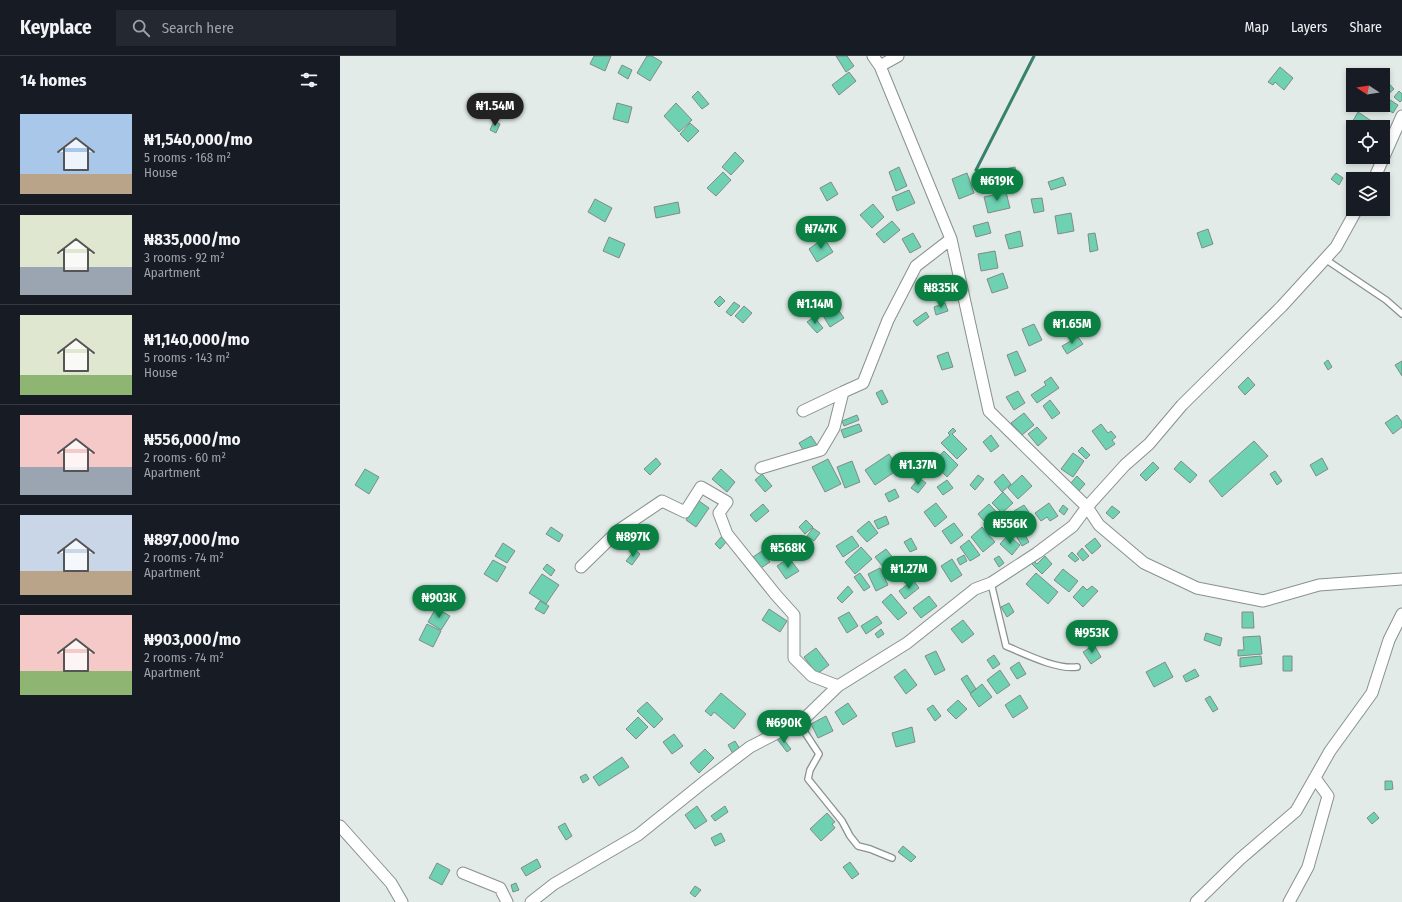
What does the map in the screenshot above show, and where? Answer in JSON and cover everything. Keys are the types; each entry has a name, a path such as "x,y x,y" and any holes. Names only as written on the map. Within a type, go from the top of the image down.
{"street":[{"path":"873,56 880,66 951,239 989,411 1087,507 1099,525 1144,563 1197,588 1263,601 1319,585 1402,579"},
{"path":"880,66 898,56"},
{"path":"1377,172 1402,116"},
{"path":"531,902 554,884 638,835 750,747 804,719 838,686 907,643 975,589 991,583 1037,553 1073,526 1087,507 1126,465 1149,444 1182,405 1282,306 1336,247 1353,216"},
{"path":"803,411 863,383 888,320 916,266 951,239"},
{"path":"761,468 821,450 834,428 843,392"},
{"path":"581,567 619,530 662,502 685,512 702,487 727,502 719,513 726,534 794,615 794,658 812,676 838,686"},
{"path":"1196,902 1240,859 1296,811 1330,751 1372,693 1389,640 1402,614"},
{"path":"1289,902 1308,867 1328,796 1315,778"},
{"path":"340,826 391,883 402,902"},
{"path":"463,873 500,888 507,902"}],"lane":[{"path":"1325,259 1386,300 1402,314"},
{"path":"991,583 1006,646 1040,660 1071,668 1077,667"},
{"path":"798,722 819,754 810,770 808,779 842,821 850,836 858,846 870,848 892,858"}],"building":[{"path":"594,56 611,56 605,71 590,64"},
{"path":"647,56 652,56 662,62 650,81 637,73"},
{"path":"836,56 847,56 854,66 846,72"},
{"path":"622,65 632,70 628,79 618,73"},
{"path":"1280,67 1293,78 1284,90 1275,82 1273,85 1268,82"},
{"path":"849,72 856,81 839,95 832,85"},
{"path":"1390,85 1394,89 1390,93"},
{"path":"698,91 709,104 702,109 692,97"},
{"path":"1399,91 1402,94 1402,100 1400,102 1394,97"},
{"path":"1390,100 1398,105 1393,113 1390,111"},
{"path":"617,103 632,107 628,123 613,119"},
{"path":"676,103 692,120 679,132 664,116"},
{"path":"1358,112 1370,120 1353,120"},
{"path":"494,121 500,124 496,133 490,130"},
{"path":"690,123 699,131 688,142 680,134"},
{"path":"735,152 744,161 731,175 722,167"},
{"path":"899,167 907,186 896,191 889,172"},
{"path":"1015,167 1018,186 1004,189 1000,170"},
{"path":"723,172 731,180 716,196 707,188"},
{"path":"967,173 974,193 959,199 952,179"},
{"path":"1336,173 1343,178 1339,185 1331,179"},
{"path":"991,175 995,190 984,193 980,179"},
{"path":"1063,177 1066,185 1051,190 1048,182"},
{"path":"831,182 838,194 827,201 820,188"},
{"path":"909,190 915,203 897,211 892,197"},
{"path":"1006,192 1010,208 988,213 984,197"},
{"path":"1042,198 1044,211 1034,213 1031,199"},
{"path":"595,199 612,208 605,222 588,212"},
{"path":"678,202 680,213 656,218 654,207"},
{"path":"873,204 884,217 872,228 860,215"},
{"path":"1071,213 1074,231 1058,234 1055,216"},
{"path":"892,221 900,230 884,243 876,234"},
{"path":"988,222 991,233 976,237 973,226"},
{"path":"1208,229 1213,244 1202,248 1197,233"},
{"path":"1020,231 1023,246 1009,249 1005,235"},
{"path":"913,233 921,247 910,253 902,239"},
{"path":"1095,233 1098,250 1090,252 1088,234"},
{"path":"609,237 625,244 619,258 603,251"},
{"path":"824,238 833,252 817,262 809,249"},
{"path":"995,251 998,268 981,271 978,254"},
{"path":"1003,273 1008,288 992,293 987,279"},
{"path":"932,276 936,293 924,296 919,280"},
{"path":"720,296 725,301 719,307 714,302"},
{"path":"734,302 740,306 731,316 726,312"},
{"path":"945,303 948,311 936,315 934,307"},
{"path":"835,305 844,318 830,327 822,314"},
{"path":"744,306 752,313 743,323 735,316"},
{"path":"926,312 929,317 917,326 913,321"},
{"path":"814,317 823,328 817,333 807,322"},
{"path":"1034,324 1042,340 1029,346 1022,329"},
{"path":"1078,337 1083,344 1067,354 1062,346"},
{"path":"1017,351 1026,371 1015,376 1007,355"},
{"path":"948,352 953,367 942,370 937,356"},
{"path":"1328,360 1332,367 1328,370 1324,363"},
{"path":"1402,361 1402,376 1395,365"},
{"path":"1051,377 1059,388 1037,403 1031,395 1046,385 1044,382"},
{"path":"1248,377 1255,385 1245,395 1238,387"},
{"path":"882,390 888,402 882,405 876,393"},
{"path":"1018,391 1025,403 1014,410 1006,397"},
{"path":"1050,400 1060,413 1052,419 1043,406"},
{"path":"1024,413 1034,425 1022,435 1011,423"},
{"path":"857,415 859,420 844,426 842,421"},
{"path":"1397,415 1402,422 1402,427 1393,434 1385,423"},
{"path":"859,424 862,431 844,438 841,430"},
{"path":"1101,424 1108,433 1111,431 1116,437 1112,440 1115,444 1106,450 1092,431"},
{"path":"1037,427 1047,438 1038,446 1028,434"},
{"path":"953,428 956,431 952,434 967,449 957,459 941,443 950,435 948,433"},
{"path":"991,435 999,446 991,452 983,442"},
{"path":"811,436 817,445 805,453 799,443"},
{"path":"1254,441 1268,456 1222,497 1209,481"},
{"path":"1082,447 1090,455 1086,459 1078,451"},
{"path":"944,451 958,465 947,477 933,463"},
{"path":"1073,453 1084,461 1073,477 1061,469"},
{"path":"889,454 899,469 875,485 865,470"},
{"path":"656,458 661,464 650,475 644,469"},
{"path":"1322,458 1328,469 1316,476 1310,465"},
{"path":"828,459 841,484 825,492 812,467"},
{"path":"852,461 860,482 845,488 837,467"},
{"path":"1181,461 1197,475 1190,483 1174,469"},
{"path":"1153,462 1159,468 1146,481 1140,475"},
{"path":"365,469 379,477 369,494 355,485"},
{"path":"721,469 735,482 727,492 712,479"},
{"path":"1275,471 1282,481 1277,485 1270,474"},
{"path":"762,474 772,486 765,492 755,480"},
{"path":"1003,474 1011,484 1002,492 994,482"},
{"path":"978,475 984,479 975,490 970,485"},
{"path":"1022,475 1032,486 1018,499 1008,488"},
{"path":"1077,476 1085,484 1078,492 1070,484"},
{"path":"919,478 926,483 918,493 911,488"},
{"path":"947,480 953,488 943,495 937,487"},
{"path":"895,489 899,497 889,502 885,494"},
{"path":"1003,492 1013,503 1002,513 992,503"},
{"path":"699,501 709,508 696,527 686,520"},
{"path":"936,503 947,517 935,527 924,512"},
{"path":"1049,503 1058,516 1050,521 1047,517 1041,521 1035,513"},
{"path":"763,504 769,511 756,522 750,515"},
{"path":"989,504 1003,519 991,529 978,514"},
{"path":"1024,505 1029,512 1020,519 1014,511"},
{"path":"1063,505 1068,509 1064,515 1059,511"},
{"path":"1112,506 1120,512 1113,519 1106,513"},
{"path":"886,516 889,524 878,529 874,521"},
{"path":"806,520 813,527 805,534 799,527"},
{"path":"869,521 878,533 867,542 857,531"},
{"path":"954,523 963,535 951,544 942,531"},
{"path":"551,527 563,535 559,542 546,534"},
{"path":"982,527 995,542 983,552 971,537"},
{"path":"813,528 820,533 814,541 807,536"},
{"path":"1022,530 1029,542 1022,546 1015,534"},
{"path":"723,535 728,540 720,549 715,544"},
{"path":"780,535 786,544 771,555 764,546"},
{"path":"1008,535 1020,545 1012,555 1000,544"},
{"path":"852,536 859,546 843,557 836,546"},
{"path":"799,537 808,546 798,556 789,547"},
{"path":"911,538 917,549 910,552 904,542"},
{"path":"1095,538 1101,546 1092,554 1085,546"},
{"path":"969,540 980,555 970,561 960,547"},
{"path":"503,543 515,551 507,563 495,556"},
{"path":"861,547 872,559 855,574 845,562"},
{"path":"1082,548 1089,556 1083,561 1077,554"},
{"path":"886,549 894,559 883,567 875,557"},
{"path":"635,550 640,554 632,565 626,561"},
{"path":"762,551 770,562 761,568 753,557"},
{"path":"1072,552 1079,559 1075,562 1068,556"},
{"path":"964,555 967,561 960,565 957,559"},
{"path":"926,556 929,562 918,569 915,563"},
{"path":"999,556 1004,563 999,567 994,559"},
{"path":"1045,556 1052,564 1042,574 1030,562 1033,560 1037,564"},
{"path":"789,558 799,571 786,579 777,566"},
{"path":"952,559 962,575 951,582 941,566"},
{"path":"493,560 506,567 497,582 484,574"},
{"path":"547,564 555,570 551,576 543,569"},
{"path":"907,564 915,574 905,583 897,574"},
{"path":"880,568 888,585 876,591 868,574"},
{"path":"1063,569 1078,581 1069,592 1054,580"},
{"path":"860,573 870,587 864,591 854,577"},
{"path":"1036,573 1058,592 1048,604 1026,584"},
{"path":"542,574 559,585 546,604 529,593"},
{"path":"913,580 919,588 905,599 899,591"},
{"path":"848,586 853,592 842,603 837,598"},
{"path":"1083,586 1087,590 1092,586 1098,591 1083,607 1073,597"},
{"path":"891,594 907,613 898,620 882,602"},
{"path":"929,596 937,606 921,618 913,608"},
{"path":"540,601 549,606 544,614 535,609"},
{"path":"1009,603 1014,612 1007,617 1001,607"},
{"path":"436,608 450,616 441,630 428,622"},
{"path":"769,609 787,621 780,632 762,620"},
{"path":"849,612 858,626 847,633 838,618"},
{"path":"1242,612 1253,612 1254,628 1242,628"},
{"path":"877,616 882,623 866,634 861,626"},
{"path":"963,620 974,634 962,643 951,629"},
{"path":"427,624 441,631 433,647 419,640"},
{"path":"881,629 884,634 878,638 875,634"},
{"path":"1206,633 1222,638 1220,646 1204,640"},
{"path":"1095,634 1100,641 1094,644 1090,637"},
{"path":"1260,636 1262,654 1238,656 1238,650 1244,650 1243,637"},
{"path":"1094,645 1101,657 1091,664 1083,652"},
{"path":"816,648 829,665 817,674 804,657"},
{"path":"936,651 945,670 935,675 925,656"},
{"path":"994,655 1000,664 993,669 987,660"},
{"path":"1261,656 1262,664 1240,667 1240,658"},
{"path":"1283,656 1292,656 1292,671 1283,671"},
{"path":"1019,662 1026,674 1017,679 1010,668"},
{"path":"1165,662 1173,677 1154,687 1146,672"},
{"path":"905,669 917,685 906,694 894,677"},
{"path":"1195,669 1199,676 1186,682 1183,676"},
{"path":"1000,670 1010,685 997,694 987,680"},
{"path":"967,675 976,689 970,693 961,679"},
{"path":"982,684 992,697 979,707 970,694"},
{"path":"721,693 746,714 734,729 714,712 711,716 705,711"},
{"path":"1020,695 1028,708 1013,718 1005,705"},
{"path":"1210,696 1218,709 1213,712 1205,699"},
{"path":"958,700 967,709 956,719 947,710"},
{"path":"647,702 663,719 654,728 637,711"},
{"path":"848,703 857,716 843,725 835,712"},
{"path":"933,705 941,716 935,721 927,709"},
{"path":"826,716 833,731 818,738 811,724"},
{"path":"638,717 648,727 636,739 626,729"},
{"path":"912,727 915,742 896,747 892,733"},
{"path":"674,734 683,746 672,754 663,742"},
{"path":"781,736 791,749 787,752 777,739"},
{"path":"735,741 740,749 733,754 728,745"},
{"path":"705,749 714,758 699,773 690,763"},
{"path":"622,757 629,767 599,786 593,777"},
{"path":"586,774 589,779 583,783 580,777"},
{"path":"1385,781 1392,781 1393,789 1385,790"},
{"path":"697,806 707,821 695,829 685,815"},
{"path":"725,806 728,812 715,821 711,816"},
{"path":"1374,812 1379,818 1372,824 1367,818"},
{"path":"827,813 835,822 832,824 835,828 821,841 810,829"},
{"path":"565,823 572,836 566,840 558,827"},
{"path":"721,833 725,841 715,846 711,838"},
{"path":"903,846 916,857 911,862 898,852"},
{"path":"537,859 541,867 526,876 521,868"},
{"path":"850,862 859,874 852,879 843,867"},
{"path":"437,863 450,870 442,885 429,878"},
{"path":"516,883 519,890 513,892 511,885"},
{"path":"695,886 701,890 695,897 690,893"}],"waterway":[{"path":"976,170 1034,56"}]}
